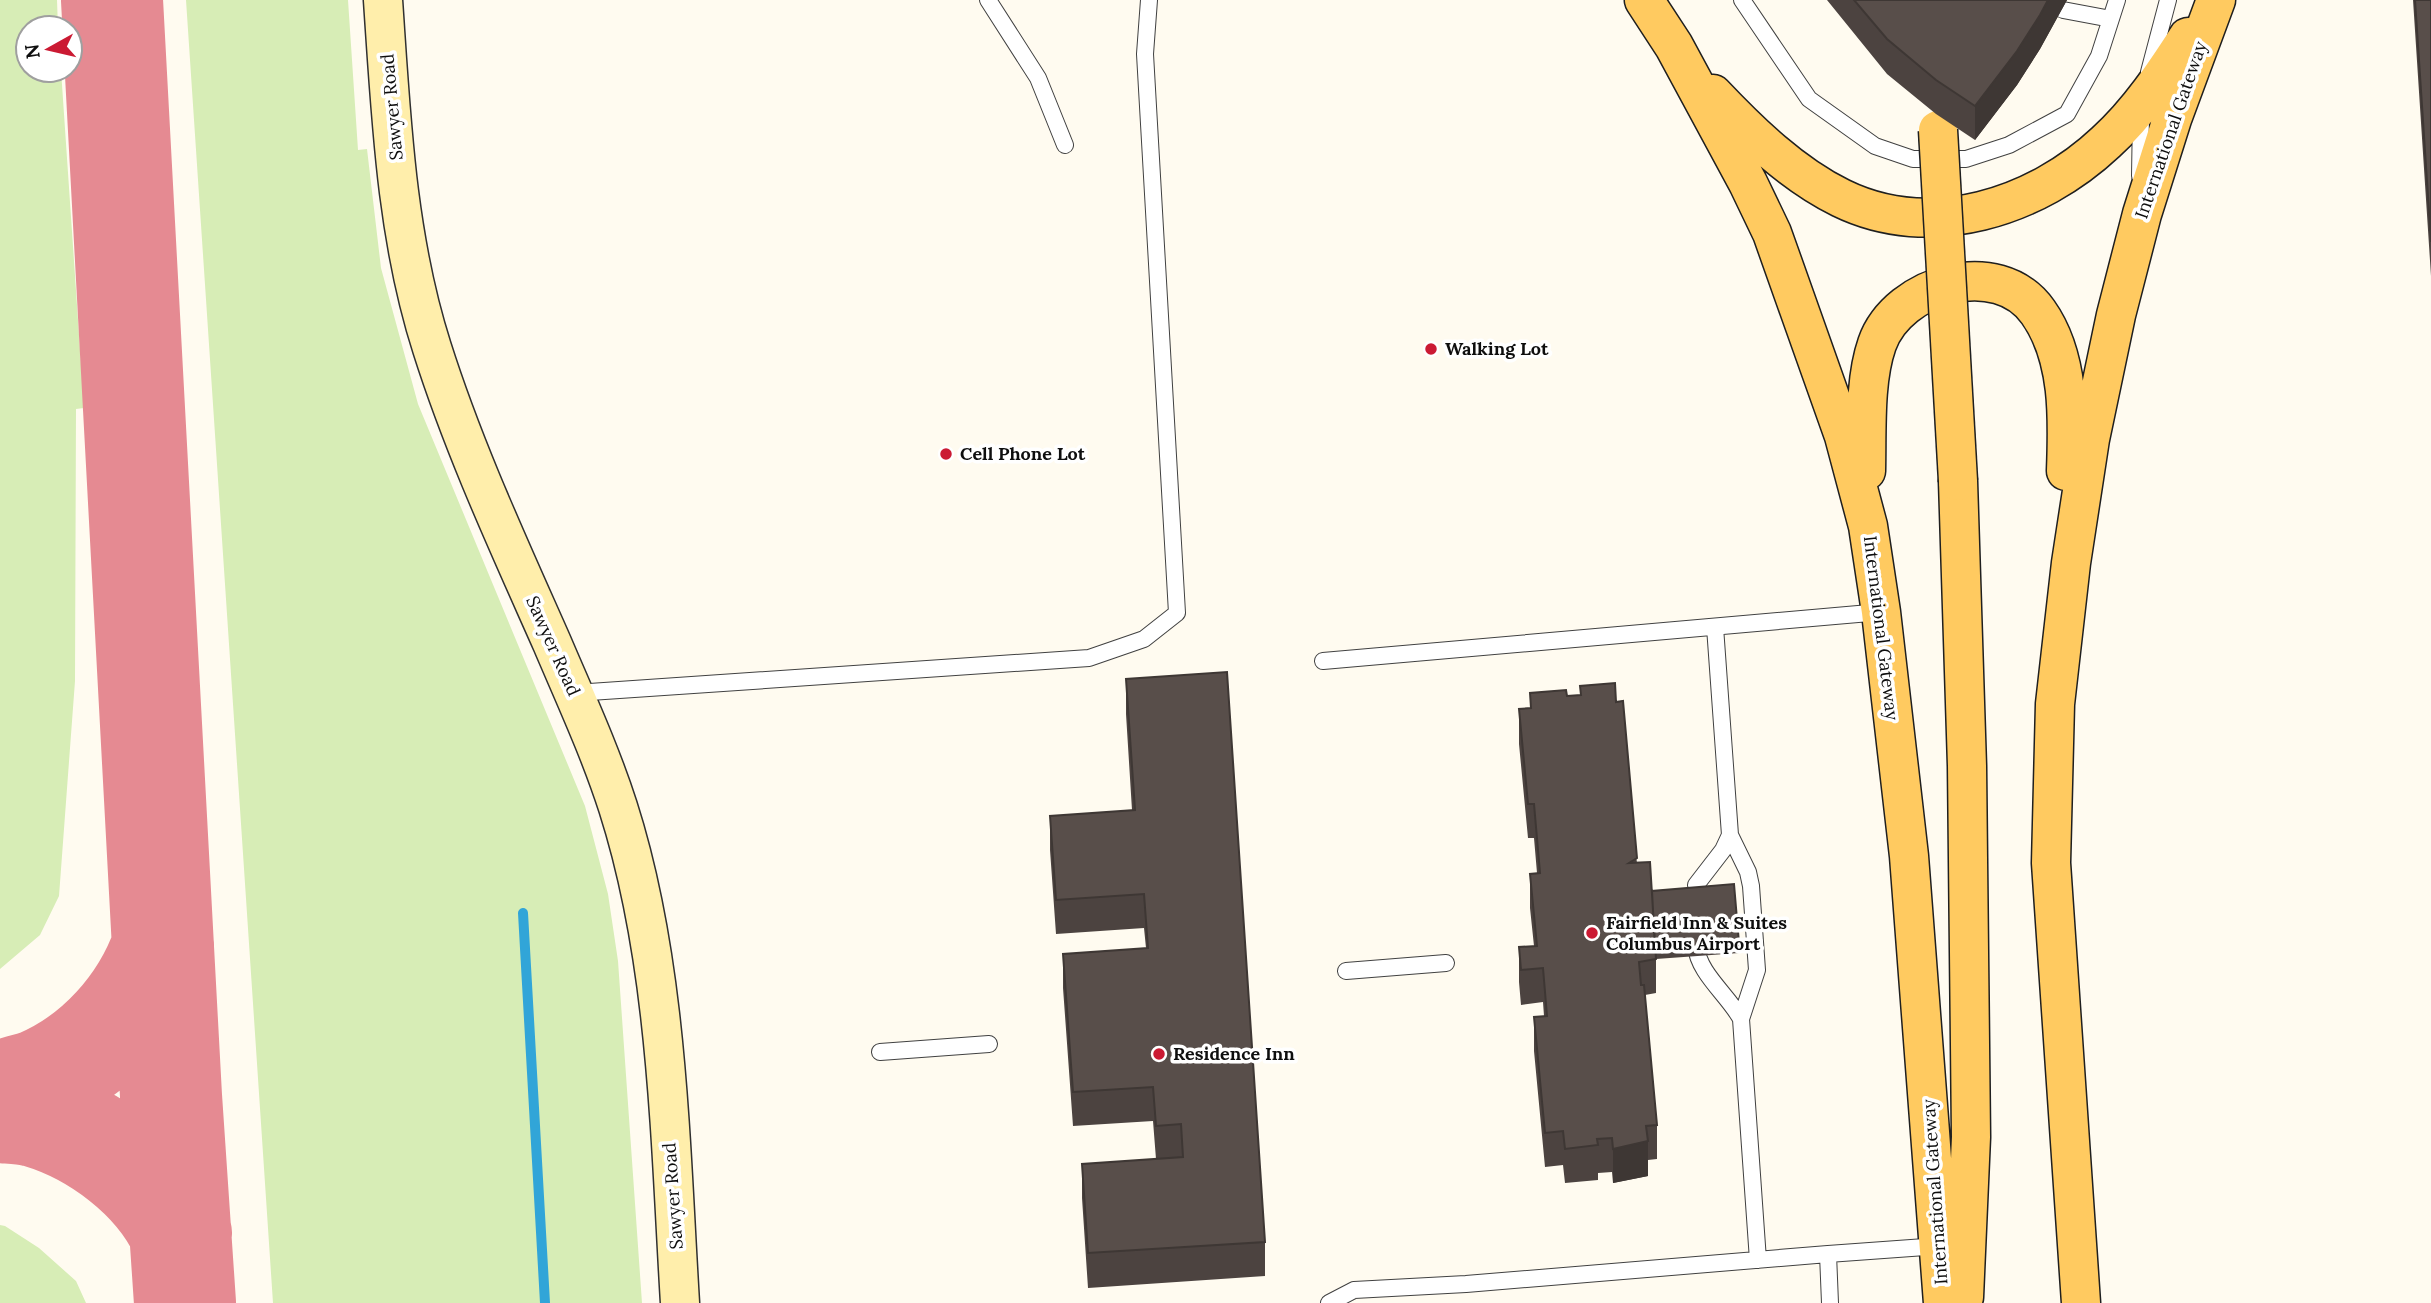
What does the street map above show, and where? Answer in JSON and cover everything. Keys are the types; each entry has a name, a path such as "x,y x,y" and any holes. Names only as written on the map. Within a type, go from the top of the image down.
{"main road":[{"name":"International Gateway","path":"1644,0 1674,46 1772,233 1844,436 1868,526 1881,612 1909,856 1942,1303"},
{"name":"International Gateway","path":"2081,1303 2051,863 2055,704 2071,563 2090,439 2116,315 2139,225 2172,119 2215,0"},
{"path":"1674,46 1702,83 1732,114 1825,190 1862,207 1903,216 1940,218 2000,206 2026,196 2087,158 2106,142 2141,103 2215,0"},
{"path":"1938,123 1958,481 1967,766 1971,1136 1964,1303"},
{"path":"1868,526 1867,424 1871,371 1877,344 1883,332 1913,300 1943,285 1961,282 1991,284 2005,286 2025,296 2038,311 2055,344 2064,384 2067,416 2064,558 2055,704"}],"street":[{"name":"Sawyer Road","path":"383,0 400,195 411,268 431,345 462,435 574,693 617,805 634,862 649,939 662,1031 680,1303"}],"lane":[{"path":"988,0 1038,78 1065,145"},
{"path":"574,693 1089,658 1144,639 1177,613 1147,104 1145,54 1149,0"},
{"path":"1742,0 1809,99 1875,146 1913,159 1966,159 2009,145 2067,114 2099,56 2117,0"},
{"path":"2139,225 2141,103 2168,0"},
{"path":"2063,10 2111,19"},
{"path":"1323,661 1881,612"},
{"path":"1715,627 1730,835 1748,872 1751,886 1757,971 1741,1019 1758,1260"},
{"path":"1696,885 1723,850 1730,835"},
{"path":"1696,946 1702,967 1741,1019"},
{"path":"1346,971 1446,963"},
{"path":"880,1052 989,1044"},
{"path":"1329,1303 1354,1290 1466,1284 1939,1246"},
{"path":"1828,1254 1830,1303"}],"green space":[{"path":"0,0 57,0 58,14 14,14 14,84 62,84 84,408 76,409 75,681 59,896 40,935 0,969"},
{"path":"186,0 348,0 358,150 367,149 381,268 418,404 585,806 608,894 618,961 642,1303 273,1303"},
{"path":"0,1225 39,1248 76,1281 86,1303 0,1303"}],"building":[{"path":"1854,0 2048,0 2017,51 1975,106 1936,80 1887,39"},
{"path":"2415,0 2431,0 2431,242"},
{"name":"Residence Inn","path":"1227,672 1265,1242 1088,1253 1082,1164 1183,1157 1181,1124 1156,1126 1153,1087 1073,1092 1063,954 1148,948 1144,894 1056,900 1050,816 1135,810 1126,679"},
{"name":"Fairfield Inn & Suites Columbus Airport","path":"1615,683 1616,702 1623,701 1637,858 1629,863 1650,862 1656,959 1639,962 1641,985 1644,985 1657,1125 1646,1126 1648,1141 1613,1149 1612,1138 1597,1139 1598,1145 1565,1149 1563,1131 1545,1133 1534,1017 1547,1016 1543,968 1521,970 1519,947 1537,946 1530,874 1540,873 1534,804 1528,804 1519,709 1531,708 1530,693 1566,690 1567,696 1581,695 1580,686"},
{"path":"1734,884 1739,943 1655,949 1652,891"}],"waterway":[{"path":"523,913 545,1303"}],"taxiway":[{"path":"112,0 171,1096 185,1303"},
{"path":"0,1091 37,1081 58,1071 97,1043 114,1027 143,988 163,945"},
{"path":"0,1112 38,1117 81,1135 101,1147 121,1161 156,1194 181,1234"}],"place":[{"name":"Walking Lot","path":"1431,349"},
{"name":"Cell Phone Lot","path":"946,454"},
{"name":"Fairfield Inn & Suites Columbus Airport","path":"1592,933"},
{"name":"Residence Inn","path":"1159,1054"}]}
